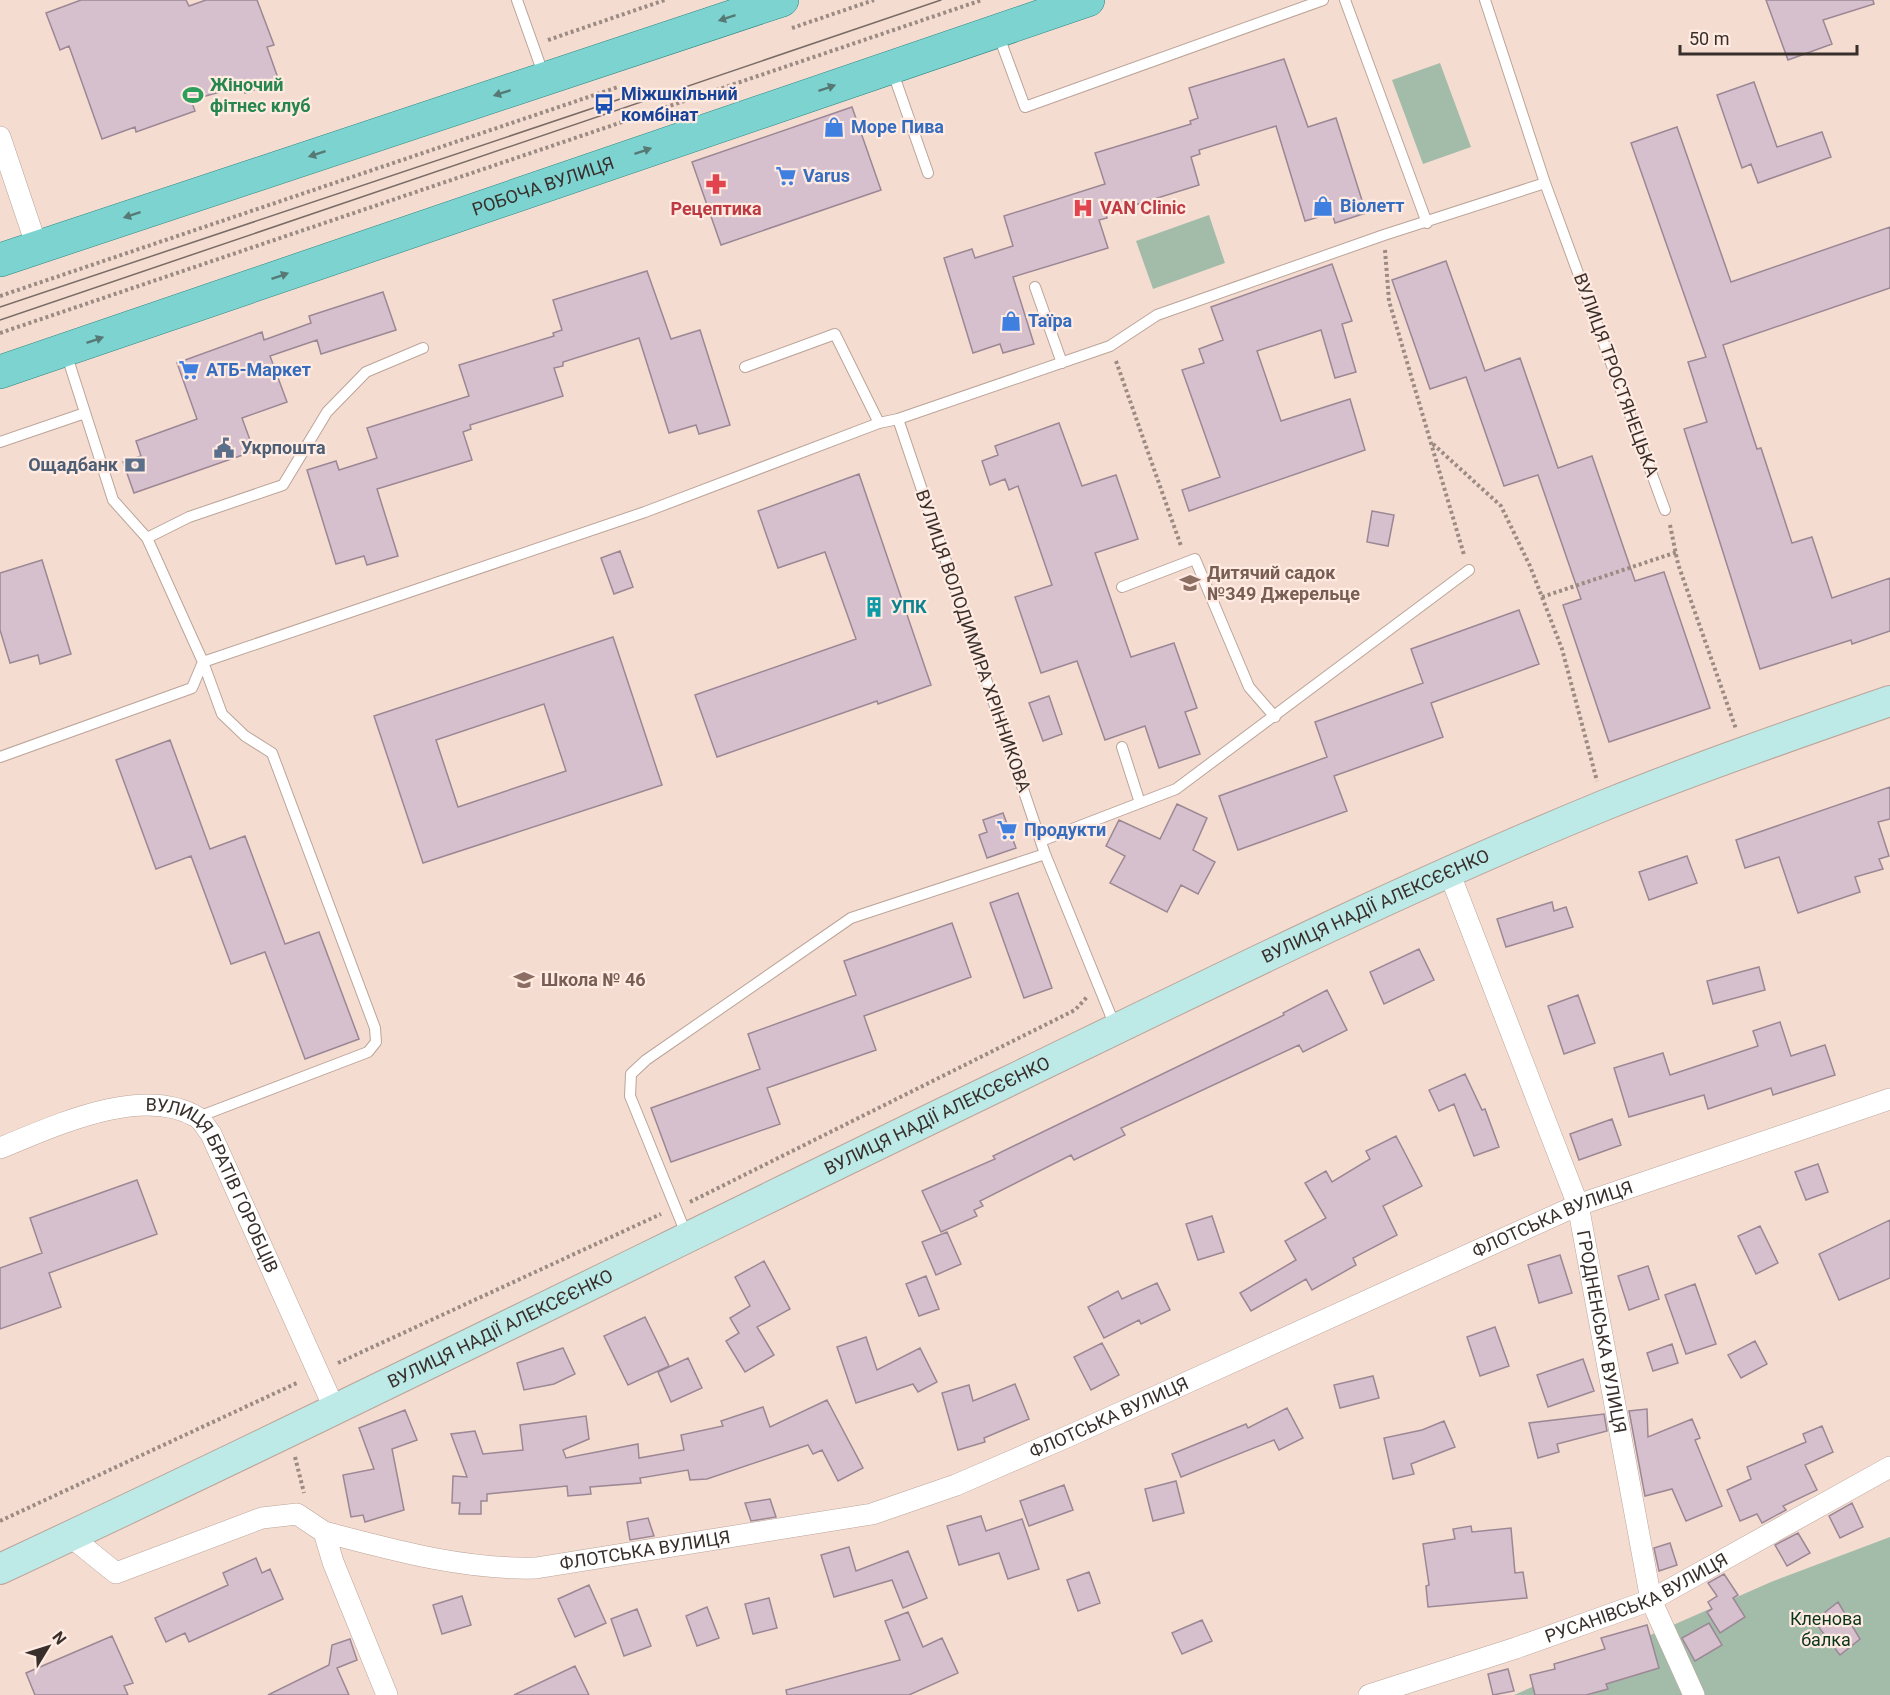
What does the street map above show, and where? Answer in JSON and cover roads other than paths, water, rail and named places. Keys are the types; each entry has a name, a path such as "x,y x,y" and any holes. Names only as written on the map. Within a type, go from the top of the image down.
{"main road":[{"name":"РОБОЧА ВУЛИЦЯ","path":"0,372 1088,0"},
{"path":"0,260 546,79 783,15"}],"street":[{"path":"0,137 37,247"},
{"name":"ВУЛИЦЯ НАДІЇ АЛЕКСЄЄНКО","path":"0,1569 335,1410 687,1236 1116,1029 1449,872 1605,806 1744,751 1890,701"},
{"name":"ГРОДНЕНСЬКА ВУЛИЦЯ","path":"1449,872 1578,1205 1651,1600 1694,1695"},
{"name":"ФЛОТСЬКА ВУЛИЦЯ","path":"70,1536 116,1573 262,1518 297,1514 324,1532 416,1556 528,1568 873,1514 956,1485 1059,1440 1578,1205 1890,1099"},
{"name":"ВУЛИЦЯ БРАТІВ ГОРОБЦІВ","path":"0,1148 81,1115 131,1105 169,1108 198,1117 211,1134 335,1410"},
{"name":"РУСАНІВСЬКА ВУЛИЦЯ","path":"1369,1695 1516,1648 1651,1600 1890,1467"},
{"path":"324,1532 333,1562 387,1695"}],"lane":[{"path":"517,0 546,79"},
{"path":"996,31 1025,107 1323,0"},
{"path":"1346,0 1427,222"},
{"name":"ВУЛИЦЯ ТРОСТЯНЕЦЬКА","path":"1485,0 1545,183 1665,510"},
{"path":"891,66 928,173"},
{"path":"0,757 192,688 203,662 645,512 879,423 898,419 1110,346 1157,315 1384,235 1545,183"},
{"path":"1035,287 1062,363"},
{"path":"745,367 835,334 879,423"},
{"path":"147,538 189,518 232,505 283,485 327,412 366,372 423,348"},
{"path":"65,350 113,500 147,538 203,662 222,714 245,736 272,753 375,1028 376,1042 368,1052 198,1117"},
{"path":"0,441 86,413"},
{"name":"ВУЛИЦЯ ВОЛОДИМИРА ХРІННИКОВА","path":"898,419 1045,854 1116,1029"},
{"path":"1122,586 1195,560 1249,687 1275,717"},
{"path":"1041,841 1176,789 1275,717 1468,570"},
{"path":"1122,747 1140,803"},
{"path":"687,1236 630,1096 631,1074 646,1060 851,918 1045,854"}],"tram line":[{"path":"0,320 941,0"},
{"path":"0,307 650,89"}],"place":[{"name":"Жіночий фітнес клуб","path":"193,95"},
{"name":"Міжшкільний комбінат","path":"604,104"},
{"name":"Море Пива","path":"834,127"},
{"name":"Varus","path":"786,176"},
{"name":"Рецептика","path":"716,184"},
{"name":"Віолетт","path":"1323,206"},
{"name":"VAN Clinic","path":"1083,208"},
{"name":"Таїра","path":"1011,321"},
{"name":"АТБ-Маркет","path":"189,370"},
{"name":"Укрпошта","path":"224,448"},
{"name":"Ощадбанк","path":"135,465"},
{"name":"Дитячий садок №349 Джерельце","path":"1190,583"},
{"name":"УПК","path":"874,607"},
{"name":"Продукти","path":"1007,830"},
{"name":"Школа № 46","path":"524,980"}],"park label":[{"name":"Кленова балка","path":"1826,1629"}]}
